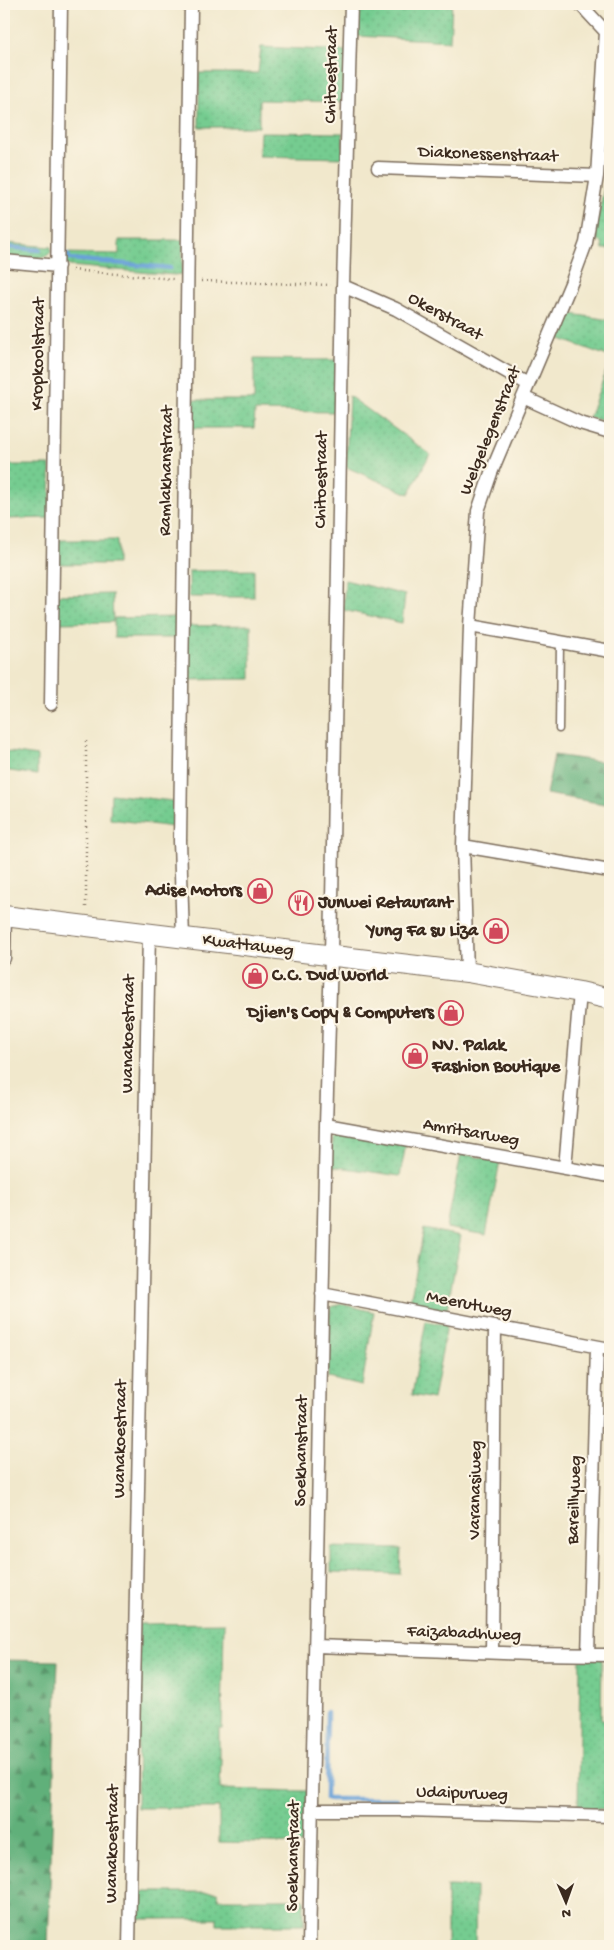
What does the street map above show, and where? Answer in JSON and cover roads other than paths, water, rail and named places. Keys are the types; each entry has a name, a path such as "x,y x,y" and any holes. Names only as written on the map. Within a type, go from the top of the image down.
{"main road":[{"name":"Kwattaweg","path":"4,916 86,928 149,933 183,939 467,972 610,999"}],"street":[{"name":"Kropkoolstraat","path":"51,704 61,4"},
{"name":"Ramlakhanstraat","path":"183,939 180,841 191,4"},
{"name":"Chitoestraat","path":"331,956 343,286 351,4"},
{"name":"Welgelegenstraat","path":"467,972 464,846 470,626 478,511 491,473 572,281 586,243 602,170 608,31 580,4"},
{"name":"Diakonessenstraat","path":"378,168 602,170"},
{"path":"4,261 58,268"},
{"name":"Okerstraat","path":"343,286 396,310 528,384"},
{"path":"523,396 580,423 610,432"},
{"path":"470,626 610,651"},
{"path":"464,846 610,871"},
{"path":"4,916 4,958"},
{"name":"Wanakoestraat","path":"129,1946 149,933"},
{"name":"Soekhanstraat","path":"309,1946 331,956"},
{"path":"565,1168 580,992"},
{"name":"Amritsarweg","path":"326,1125 610,1176"},
{"name":"Meerutweg","path":"322,1294 604,1348"},
{"name":"Varanasiweg","path":"492,1652 495,1328"},
{"name":"Bareillyweg","path":"588,1655 604,1348"},
{"name":"Faizabadhweg","path":"316,1646 610,1655"},
{"name":"Udaipurweg","path":"312,1810 406,1810 610,1816"}],"lane":[{"path":"559,729 560,642"}],"waterway":[{"path":"4,247 40,250"},
{"path":"67,254 70,259 170,268"},
{"path":"327,1712 326,1799 397,1799"}],"place":[{"name":"Adise Motors","path":"260,891"},
{"name":"Junwei Retaurant","path":"301,903"},
{"name":"Yung Fa su Liza","path":"496,931"},
{"name":"C.C. Dvd World","path":"255,976"},
{"name":"Djien's Copy & Computers","path":"451,1013"},
{"name":"NV. Palak Fashion Boutique","path":"415,1056"}]}
